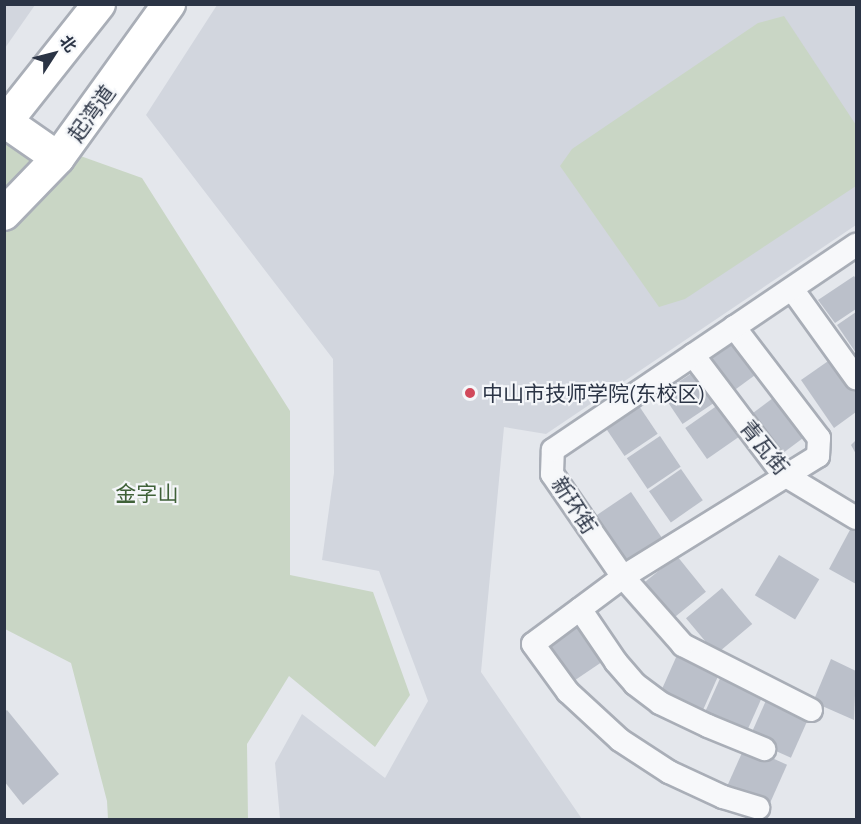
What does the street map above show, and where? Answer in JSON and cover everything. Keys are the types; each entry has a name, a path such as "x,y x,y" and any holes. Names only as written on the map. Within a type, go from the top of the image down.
{"main road":[{"path":"58,158 5,123 99,4"},
{"name":"起湾道","path":"4,214 58,158 169,4"}],"street":[{"name":"新环街","path":"811,710 683,645 623,577 552,474 553,450 856,245"},
{"path":"792,289 856,378"},
{"path":"734,327 819,438 818,456 623,577 533,644 567,692 620,740 669,772 723,797 758,808"},
{"name":"青瓦街","path":"693,355 785,476 856,518"},
{"path":"580,609 616,662 635,684 660,703 764,749"}],"shaded area":[{"path":"4,5 35,5 5,48"},
{"name":"中山市技师学院(东校区)","path":"217,5 856,5 856,225 546,434 504,427 481,672 582,819 280,819 275,763 302,714 385,778 428,701 379,571 322,560 334,473 333,359 146,115"}],"green space":[{"path":"784,16 856,125 856,186 685,299 659,307 560,166 572,149 758,23"},
{"name":"金字山","path":"5,129 142,178 290,411 290,575 373,592 410,695 375,747 289,676 247,744 248,819 108,819 107,801 71,663 5,629"}],"building":[{"path":"854,276 856,279 856,309 835,323 818,300"},
{"path":"856,312 856,353 837,325"},
{"path":"736,337 761,371 729,394 704,360"},
{"path":"834,357 856,388 856,412 834,428 801,380"},
{"path":"695,371 716,402 683,424 662,393"},
{"path":"777,395 807,435 781,455 751,415"},
{"path":"637,403 658,434 625,456 604,425"},
{"path":"718,405 740,436 707,459 685,428"},
{"path":"660,436 681,467 648,489 627,458"},
{"path":"856,440 856,454 851,445"},
{"path":"681,469 703,500 671,522 649,491"},
{"path":"631,492 665,542 627,567 594,517"},
{"path":"851,528 856,531 856,584 829,569"},
{"path":"779,555 819,579 795,619 755,595"},
{"path":"677,556 706,592 670,621 641,585"},
{"path":"722,588 752,624 716,654 686,618"},
{"path":"580,620 606,659 568,685 542,646"},
{"path":"678,653 720,672 701,715 659,696"},
{"path":"831,659 856,671 854,720 813,702"},
{"path":"722,674 764,693 745,735 703,716"},
{"path":"768,696 810,715 791,758 749,739"},
{"path":"7,710 59,774 23,805 4,781 4,712"},
{"path":"745,746 787,765 768,808 726,789"}],"place":[{"name":"中山市技师学院(东校区)","path":"470,393"}]}
